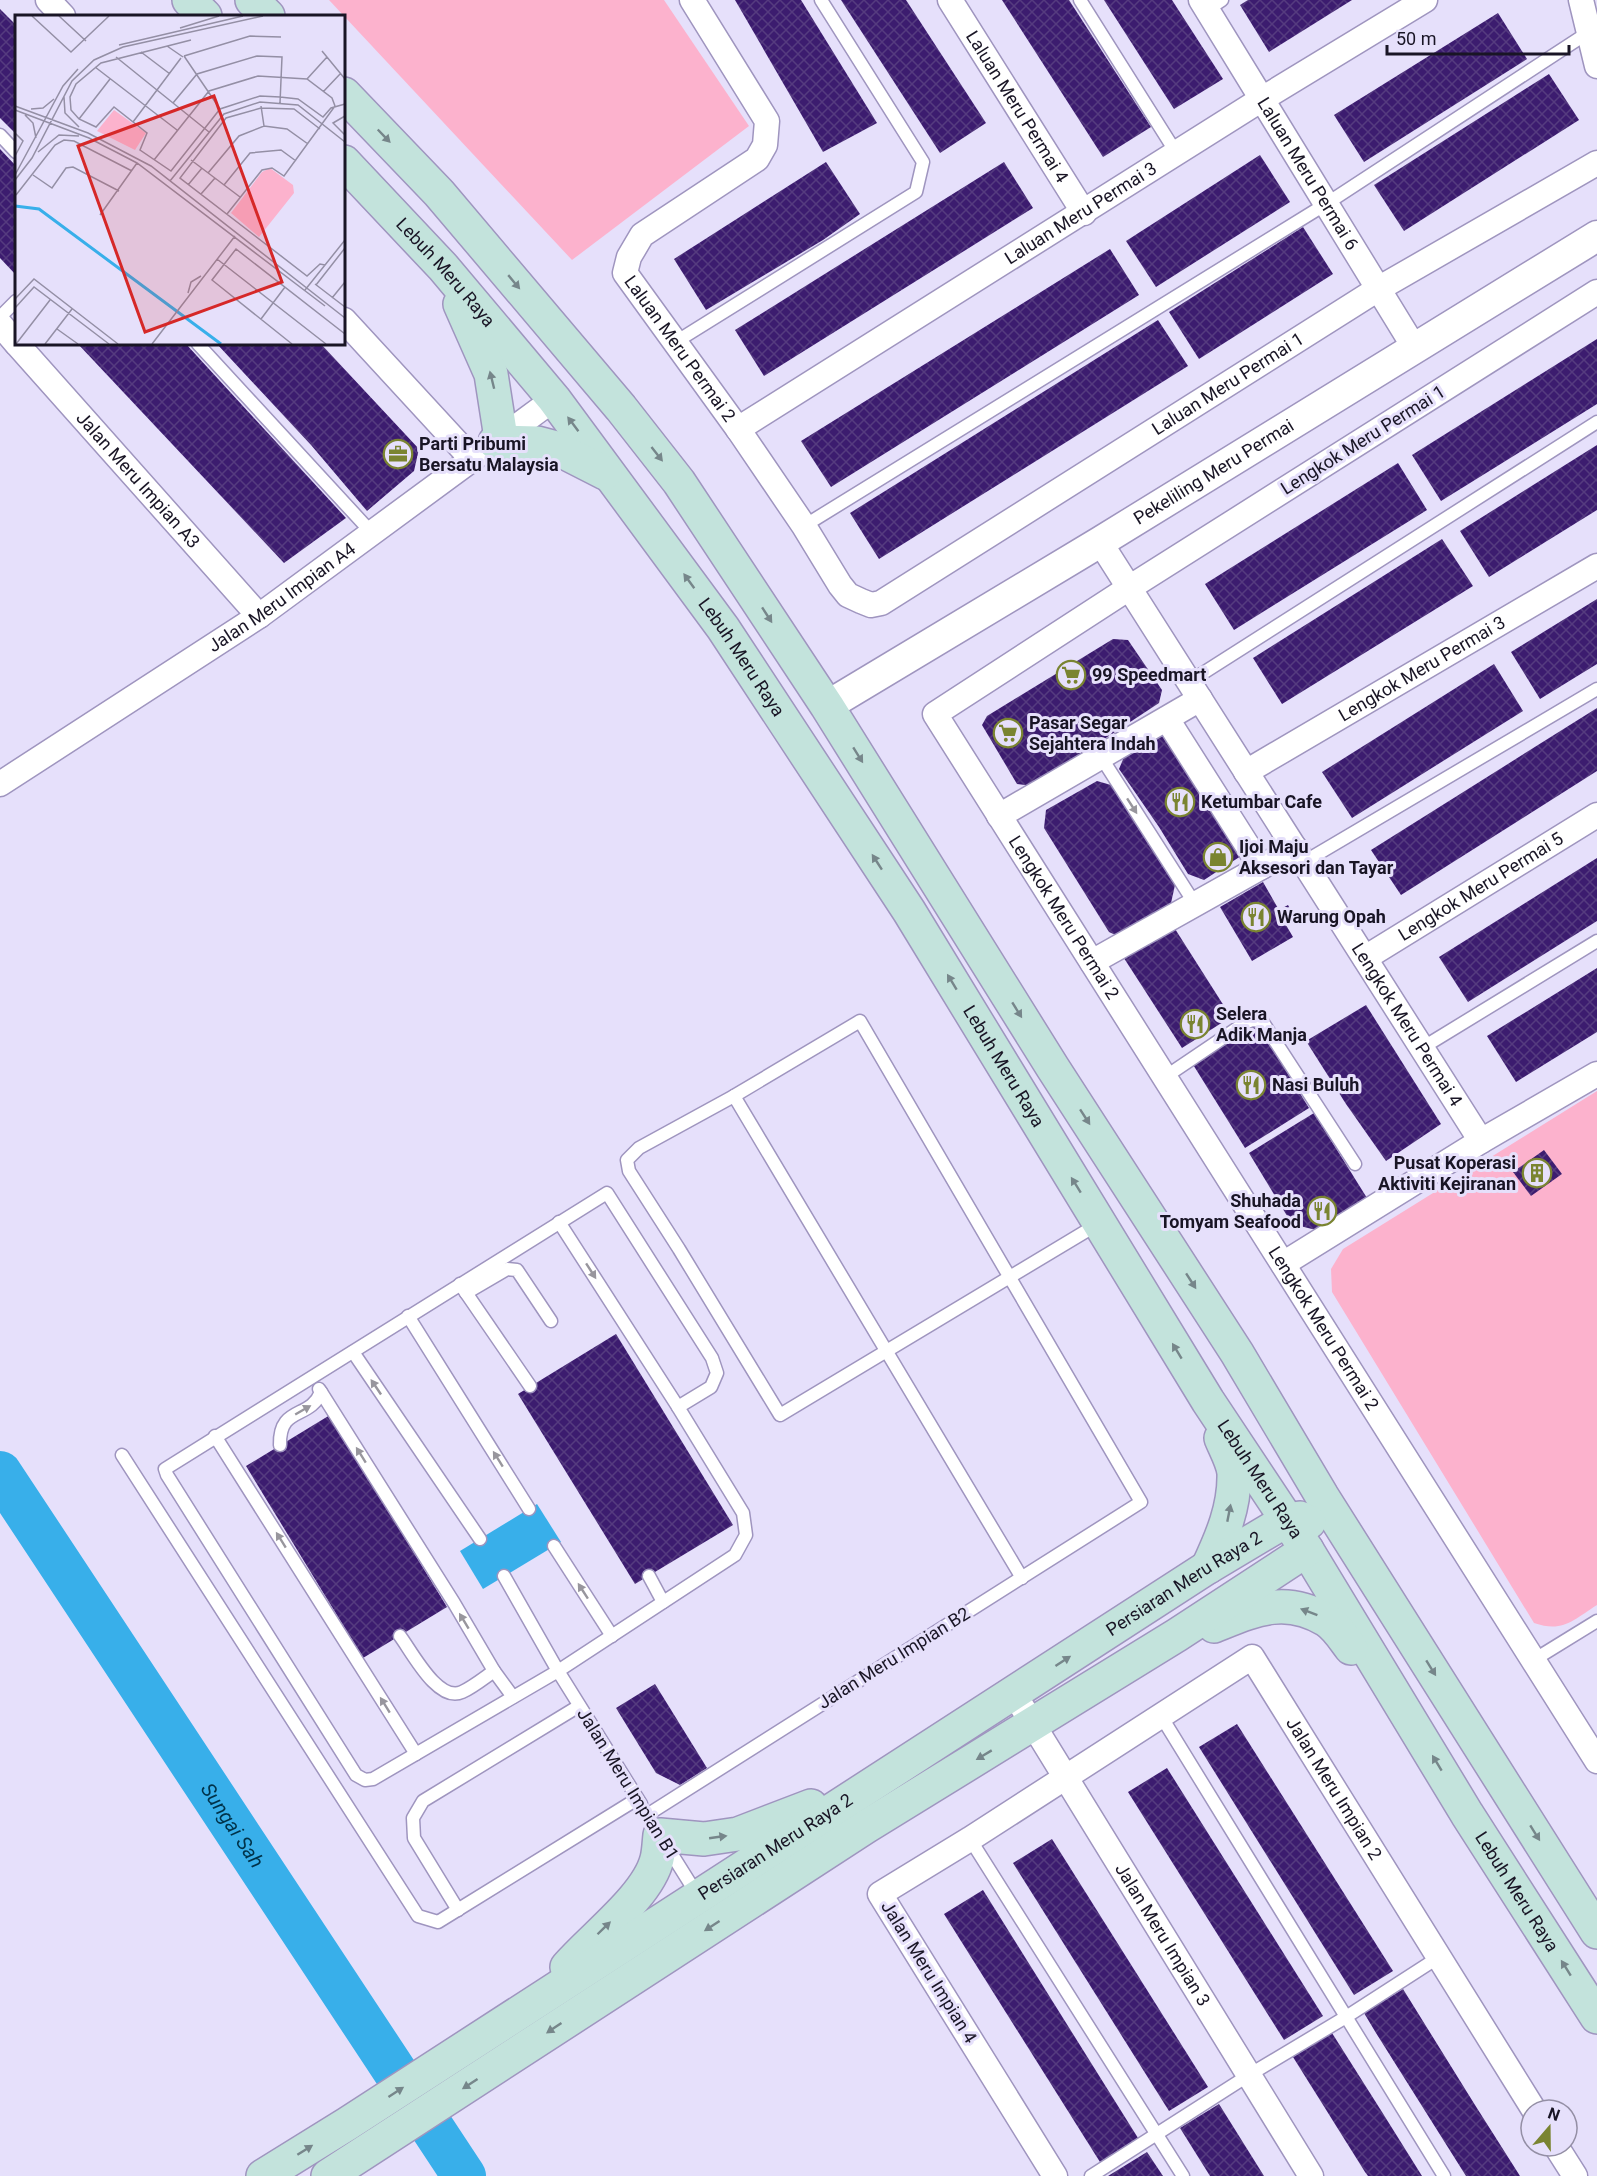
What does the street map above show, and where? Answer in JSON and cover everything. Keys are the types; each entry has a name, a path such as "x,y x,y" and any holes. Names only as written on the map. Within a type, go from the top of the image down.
{"main road":[{"path":"189,0 204,15"},
{"path":"252,0 267,15"},
{"path":"345,95 439,193 621,408 679,482 826,706 1053,1068 1237,1353 1322,1496 1597,1932"},
{"name":"Lebuh Meru Raya","path":"345,163 443,267 554,399 723,628 909,911 1208,1401 1303,1531 1467,1814 1597,2017"},
{"path":"443,267 491,374 498,407 489,446 537,443 556,448 612,476"},
{"path":"1237,1353 1296,1472 1310,1508 1303,1531 1343,1551 1400,1618"},
{"path":"1208,1401 1234,1471 1230,1513 1208,1567"},
{"name":"Persiaran Meru Raya 2","path":"263,2176 1208,1567 1303,1531"},
{"name":"Persiaran Meru Raya 2","path":"328,2176 867,1826 1034,1725 1171,1638 1303,1531"},
{"path":"1171,1638 1205,1630 1252,1611 1281,1605 1303,1609 1328,1620 1407,1713"},
{"path":"536,2001 584,1947 633,1900 648,1880 657,1859 653,1825 704,1839 738,1834 799,1811 898,1767"},
{"path":"590,2005 625,1960 689,1912 698,1896 723,1894 803,1847 867,1826"}],"street":[{"path":"48,0 62,15"},
{"name":"Laluan Meru Permai 2","path":"692,0 767,121 765,145 752,164 642,235 628,257 625,273 738,429 804,526 840,585 848,595 861,601"},
{"name":"Laluan Meru Permai 4","path":"950,0 1084,213"},
{"name":"Laluan Meru Permai 3","path":"738,429 1262,99 1425,0"},
{"path":"1581,0 1593,32 1597,66"},
{"name":"Laluan Meru Permai 6","path":"1210,3 1262,99 1414,347"},
{"name":"Laluan Meru Permai 1","path":"861,601 871,605 881,603 1378,289 1597,163"},
{"name":"Pekeliling Meru Permai","path":"826,706 1100,543 1597,236"},
{"name":"Lengkok Meru Permai 1","path":"1129,588 1597,292"},
{"path":"345,321 489,446"},
{"name":"Jalan Meru Impian A3","path":"0,324 15,341"},
{"name":"Jalan Meru Impian A3","path":"19,345 259,616"},
{"name":"Jalan Meru Impian A4","path":"0,784 259,616 554,399"},
{"name":"Lengkok Meru Permai 4","path":"1100,543 1481,1141"},
{"name":"Lengkok Meru Permai 3","path":"1246,772 1597,566"},
{"name":"Lengkok Meru Permai 2","path":"1129,588 935,714 1597,1761"},
{"path":"999,816 1167,719 1195,691"},
{"path":"1167,719 1261,867"},
{"name":"Lengkok Meru Permai 5","path":"1365,957 1597,815"},
{"path":"1092,962 1261,867 1299,855"},
{"path":"1283,1264 1481,1141 1597,1074"},
{"name":"Jalan Meru Impian 2","path":"1066,1777 1252,1657 1527,2098"},
{"name":"Jalan Meru Impian 3","path":"1013,1692 1311,2176"},
{"name":"Jalan Meru Impian 4","path":"1055,2176 880,1894 1066,1777"},
{"path":"1564,2158 1575,2176"}],"lane":[{"path":"674,343 916,192 923,162 821,0"},
{"path":"1080,0 1177,154"},
{"path":"804,526 1326,204 1593,32"},
{"path":"0,135 15,151"},
{"path":"0,317 15,302"},
{"path":"199,345 372,533"},
{"path":"1195,691 1597,422"},
{"path":"1299,855 1597,689"},
{"path":"1101,757 1195,904"},
{"path":"1422,1048 1597,941"},
{"path":"1010,1277 860,1020 734,1096 639,1148 627,1160 629,1172 680,1249 780,1415 887,1350 1010,1277 1099,1223"},
{"path":"1165,1077 1245,1023 1252,1020 1262,1021 1355,1164"},
{"path":"734,1096 1022,1578"},
{"path":"463,1289 559,1222 607,1193 715,1365 717,1373 711,1387 678,1407"},
{"path":"551,1321 517,1270 507,1269 408,1316 166,1467 165,1472 356,1775 365,1780 373,1779 558,1671 735,1555 746,1535 743,1513 559,1222"},
{"name":"Jalan Meru Impian B2","path":"653,1825 1022,1578 1141,1502 1010,1277"},
{"path":"463,1289 530,1386"},
{"path":"408,1316 530,1509"},
{"path":"353,1352 480,1539"},
{"path":"313,1375 321,1392 454,1603 494,1671 513,1697"},
{"path":"280,1445 280,1431 288,1419 317,1402 321,1392"},
{"path":"215,1436 416,1754"},
{"path":"122,1455 418,1916 438,1922 637,1799"},
{"path":"554,1546 612,1636"},
{"name":"Jalan Meru Impian B1","path":"504,1576 579,1706 698,1896"},
{"path":"649,1576 663,1602"},
{"path":"1532,1661 1597,1621"},
{"path":"400,1635 436,1686 449,1694 461,1693 494,1671"},
{"path":"459,1910 414,1838 413,1818 423,1801 579,1706"},
{"path":"1161,1716 1444,2176"},
{"path":"970,1839 1183,2176"},
{"path":"1091,2176 1439,1957"}],"shaded area":[{"path":"329,0 664,0 749,126 572,260"},
{"path":"1597,1091 1597,1605 1574,1620 1553,1627 1534,1623 1332,1292 1331,1269 1343,1249"}],"water":[{"path":"537,1504 561,1542 483,1589 460,1551"}],"building":[{"path":"735,0 801,0 877,123 823,152"},
{"path":"841,0 906,0 986,123 940,153"},
{"path":"1002,0 1069,0 1151,127 1103,157"},
{"path":"1104,0 1172,0 1223,79 1174,109"},
{"path":"1248,0 1352,0 1269,52 1240,5"},
{"path":"0,9 15,24 15,133 0,118"},
{"path":"1498,13 1527,59 1364,162 1334,115"},
{"path":"1549,74 1579,120 1404,231 1374,185"},
{"path":"0,149 15,165 15,274 0,258"},
{"path":"1260,155 1290,202 1156,287 1126,241"},
{"path":"826,162 860,214 823,240 706,310 674,259"},
{"path":"1004,162 1033,208 764,376 735,330"},
{"path":"1303,227 1333,274 1199,359 1169,312"},
{"path":"1110,249 1139,295 831,487 801,441"},
{"path":"1158,320 1188,366 879,559 850,513"},
{"path":"1597,339 1597,404 1441,501 1412,455"},
{"path":"79,345 187,345 346,518 284,563"},
{"path":"218,345 322,345 419,449 414,471 367,511 311,445"},
{"path":"1597,445 1597,510 1489,577 1460,531"},
{"path":"1398,463 1427,510 1234,630 1205,584"},
{"path":"1442,539 1473,586 1282,704 1253,658"},
{"path":"1597,599 1597,664 1540,699 1511,652"},
{"path":"1113,639 1128,640 1162,690 1159,703 1033,786 1017,784 982,725 987,716"},
{"path":"1494,664 1523,711 1352,818 1322,772"},
{"path":"1597,708 1597,771 1401,895 1371,850"},
{"path":"1160,730 1241,856 1204,880 1188,874 1119,769 1127,750"},
{"path":"1097,781 1111,785 1175,885 1171,903 1120,937 1109,932 1044,828 1046,810"},
{"path":"1597,858 1597,921 1468,1002 1439,957"},
{"path":"1263,882 1279,910 1288,905 1296,919 1286,925 1293,937 1252,961 1220,907"},
{"path":"1170,921 1231,1017 1182,1048 1120,952"},
{"path":"1597,968 1597,1032 1516,1082 1487,1036"},
{"path":"1366,1005 1441,1124 1386,1161 1306,1041"},
{"name":"Nasi Buluh","path":"1257,1023 1309,1108 1245,1148 1192,1063"},
{"path":"1314,1113 1367,1198 1316,1230 1292,1224 1249,1153"},
{"name":"Pusat Koperasi Aktiviti Kejiranan","path":"1544,1150 1562,1174 1531,1196 1513,1172"},
{"path":"616,1334 733,1525 635,1584 518,1394"},
{"path":"330,1415 447,1607 363,1658 246,1466"},
{"path":"655,1684 707,1768 680,1785 656,1773 616,1708"},
{"path":"1237,1724 1393,1971 1354,1995 1199,1747"},
{"path":"1167,1768 1323,2016 1284,2040 1128,1792"},
{"path":"1052,1839 1208,2087 1169,2111 1013,1863"},
{"path":"983,1890 1138,2138 1100,2162 944,1914"},
{"path":"1403,1989 1520,2176 1466,2176 1376,2033 1364,2013"},
{"path":"1332,2033 1422,2176 1368,2176 1365,2172 1293,2057"},
{"path":"1219,2104 1264,2176 1210,2176 1180,2128"},
{"path":"1147,2152 1163,2176 1108,2176"}],"waterway":[{"name":"Sungai Sah","path":"0,1473 464,2176"}],"place":[{"name":"Parti Pribumi Bersatu Malaysia","path":"398,454"},
{"name":"99 Speedmart","path":"1071,675"},
{"name":"Pasar Segar Sejahtera Indah","path":"1008,733"},
{"name":"Ketumbar Cafe","path":"1180,802"},
{"name":"Ijoi Maju Aksesori dan Tayar","path":"1218,857"},
{"name":"Warung Opah","path":"1256,917"},
{"name":"Selera Adik Manja","path":"1195,1024"},
{"name":"Nasi Buluh","path":"1251,1085"},
{"name":"Pusat Koperasi Aktiviti Kejiranan","path":"1537,1173"},
{"name":"Shuhada Tomyam Seafood","path":"1322,1211"}]}
